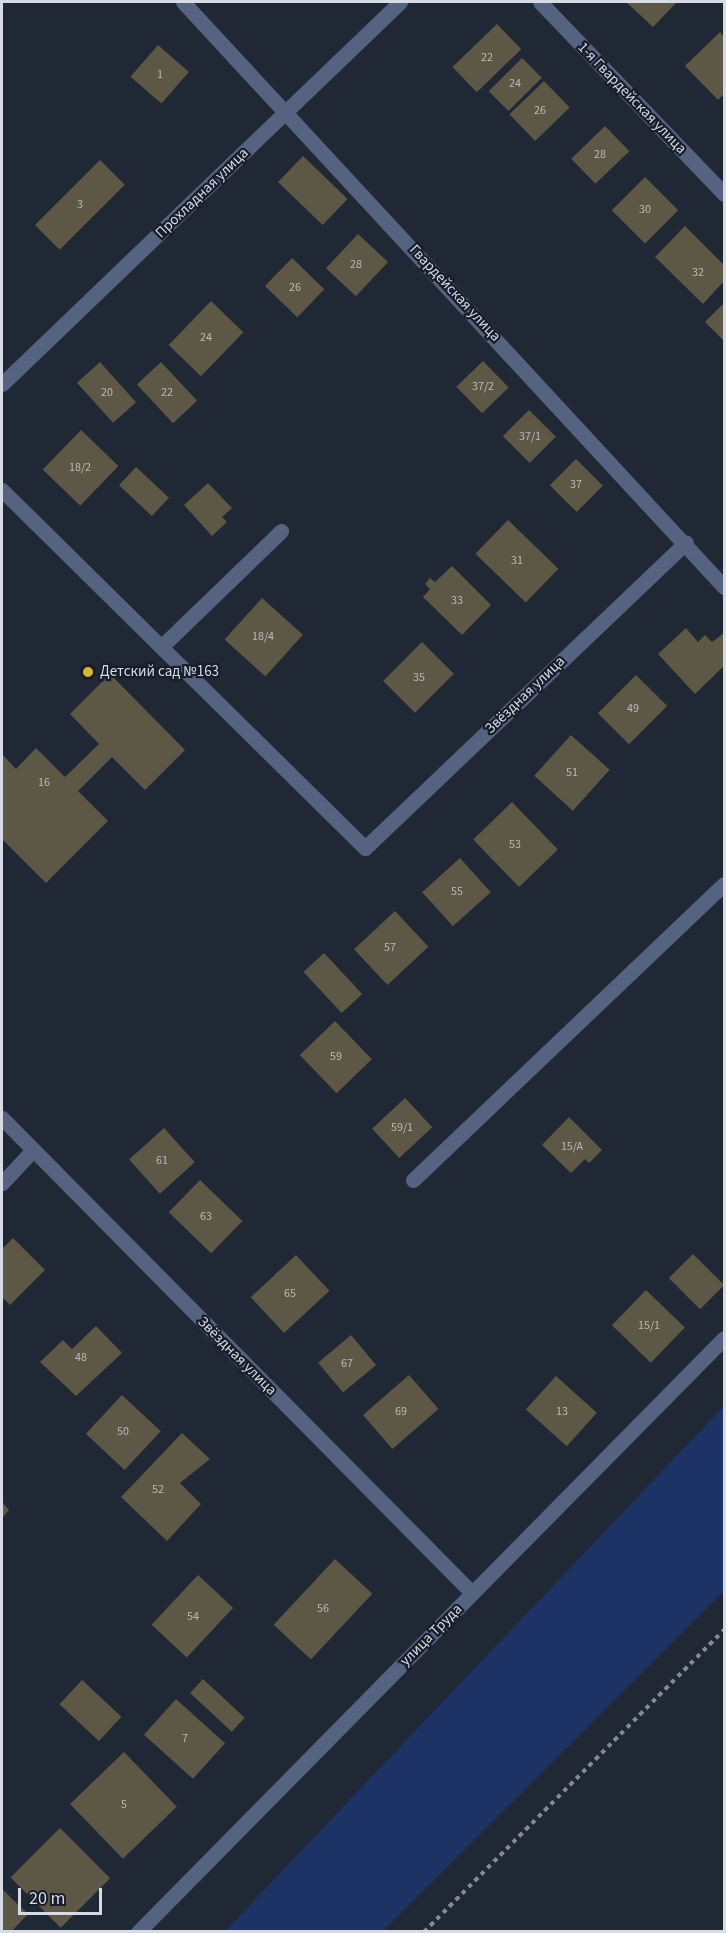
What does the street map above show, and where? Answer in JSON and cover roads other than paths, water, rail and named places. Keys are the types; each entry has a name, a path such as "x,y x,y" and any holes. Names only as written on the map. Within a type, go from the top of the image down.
{"street":[{"name":"Гвардейская улица","path":"183,2 288,111 686,542 724,587"},
{"name":"Прохладная улица","path":"2,384 400,2"},
{"name":"1-я Гвардейская улица","path":"540,2 724,194"},
{"path":"2,490 161,647 281,531"},
{"name":"Звёздная улица","path":"161,647 365,848 686,542"},
{"path":"413,1180 724,884"},
{"name":"Звёздная улица","path":"2,1118 472,1593"},
{"path":"2,1183 33,1150"},
{"name":"улица Труда","path":"138,1932 724,1338"}],"place":[{"name":"Детский cад №163","path":"88,672"}]}
